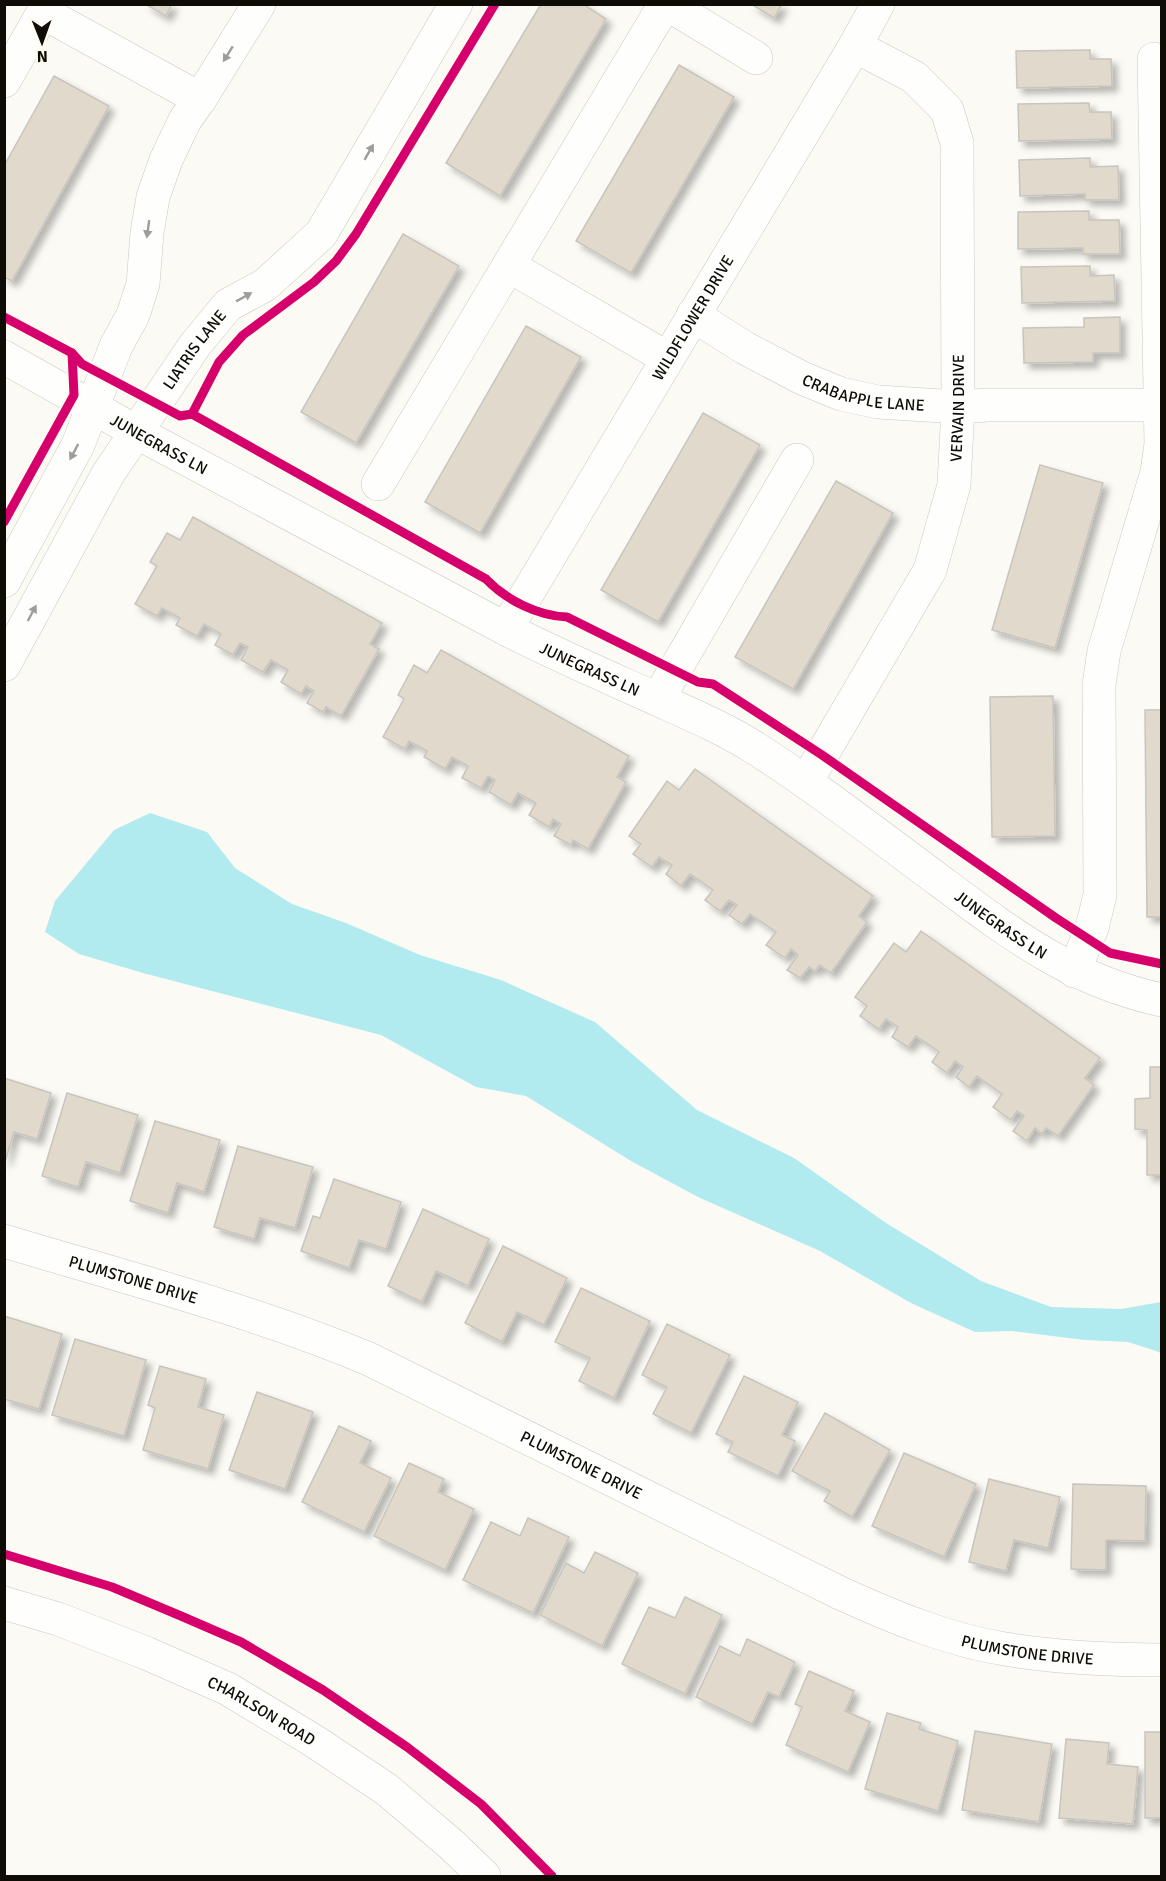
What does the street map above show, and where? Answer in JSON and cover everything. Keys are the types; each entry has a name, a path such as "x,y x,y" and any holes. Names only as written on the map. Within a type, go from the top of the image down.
{"street":[{"path":"4,581 78,445 116,346 133,315 143,284 147,233 153,197 166,160 185,120 259,4"},
{"name":"LIATRIS LANE","path":"4,665 108,474 195,345 228,305 265,285 321,234 456,4"},
{"path":"378,484 666,4 756,58"},
{"name":"WILDFLOWER DRIVE","path":"506,629 878,4"},
{"path":"4,81 46,9 200,99"},
{"name":"VERVAIN DRIVE","path":"807,782 930,570 954,485 958,408 957,143 947,110 914,77 855,46"},
{"path":"1074,971 1092,928 1101,895 1099,685 1104,651 1157,472 1161,444 1154,59"},
{"path":"509,266 667,358"},
{"name":"CRABAPPLE LANE","path":"693,315 745,348 802,378 841,394 888,403 958,408 988,405 1161,405"},
{"name":"JUNEGRASS LN","path":"4,357 137,432 506,629 557,655 713,724 753,746 807,782 1010,933 1074,971 1161,1000"},
{"path":"658,699 797,460"},
{"name":"PLUMSTONE DRIVE","path":"4,1241 322,1339 369,1359 840,1593 889,1615 948,1635 1004,1649 1060,1657 1161,1660"},
{"name":"CHARLSON ROAD","path":"4,1603 58,1619 146,1653 228,1689 386,1788 484,1876"}],"water":[{"path":"150,813 207,832 235,868 292,904 346,923 420,955 501,980 595,1022 697,1110 794,1158 886,1223 981,1281 1051,1307 1121,1309 1161,1302 1161,1354 1128,1342 1085,1340 1012,1331 975,1332 911,1303 820,1251 698,1197 631,1161 526,1096 476,1087 381,1035 79,954 45,932 55,901 114,830"}],"building":[{"path":"145,4 172,4 166,16"},
{"path":"541,4 583,4 606,19 500,196 446,163"},
{"path":"751,4 782,4 774,18"},
{"path":"1090,50 1090,59 1111,59 1112,86 1017,88 1016,51"},
{"path":"679,65 734,97 631,273 576,241"},
{"path":"54,76 109,106 12,281 4,277 4,166"},
{"path":"1089,103 1090,112 1111,112 1112,139 1019,141 1018,104"},
{"path":"1090,158 1090,167 1118,166 1119,200 1085,200 1085,194 1020,196 1019,160"},
{"path":"1089,211 1089,220 1119,220 1120,254 1083,254 1083,248 1018,249 1018,212"},
{"path":"403,234 459,266 356,443 301,412"},
{"path":"1090,266 1090,276 1114,275 1115,301 1022,303 1021,267"},
{"path":"1120,317 1120,353 1093,353 1093,362 1024,363 1023,328 1084,327 1084,318"},
{"path":"526,326 581,357 480,533 425,502"},
{"path":"703,413 760,445 658,622 601,590"},
{"path":"1040,465 1103,483 1055,648 992,630"},
{"path":"836,481 893,513 793,689 735,657"},
{"path":"193,517 382,623 370,644 379,649 341,716 326,707 323,712 307,703 314,691 306,686 301,694 281,682 288,670 271,660 263,672 241,660 248,647 240,643 233,655 215,645 221,634 204,624 197,636 176,625 180,618 162,608 157,616 135,604 157,566 150,562 167,533 180,540"},
{"path":"441,650 629,756 617,777 626,782 588,849 573,840 571,845 554,836 561,824 553,819 549,827 529,815 536,803 518,793 511,805 489,792 495,780 488,776 481,788 462,778 468,766 452,757 445,769 424,757 427,751 409,741 405,749 383,737 404,699 398,695 414,665 427,673"},
{"path":"1053,696 1055,836 992,837 990,697"},
{"path":"1145,710 1162,710 1162,917 1147,917"},
{"path":"695,769 873,896 859,916 867,922 831,973 820,965 815,971 809,967 800,978 787,970 798,955 791,949 785,958 766,945 776,932 750,914 742,924 729,915 737,905 729,900 720,911 705,900 713,890 690,874 681,886 666,874 672,865 659,857 652,867 633,854 641,844 629,836 667,781 679,790"},
{"path":"921,931 1100,1058 1085,1078 1094,1085 1058,1136 1046,1128 1042,1134 1035,1128 1027,1141 1013,1131 1024,1116 1017,1111 1011,1120 993,1107 1002,1094 977,1076 969,1087 956,1077 963,1067 955,1061 947,1073 932,1062 939,1052 916,1036 908,1047 892,1037 898,1027 886,1019 879,1029 860,1016 867,1006 855,997 894,943 906,952"},
{"path":"1150,1067 1162,1067 1162,1175 1147,1175 1147,1130 1135,1129 1135,1099 1150,1098"},
{"path":"4,1078 51,1093 37,1139 14,1132 5,1162"},
{"path":"67,1093 138,1115 120,1173 86,1162 78,1187 42,1176"},
{"path":"155,1121 220,1140 204,1192 177,1183 168,1213 130,1201"},
{"path":"238,1146 313,1167 295,1228 260,1218 254,1239 214,1227"},
{"path":"334,1179 401,1202 386,1249 359,1240 349,1268 301,1251 313,1216 320,1218"},
{"path":"423,1209 489,1239 468,1286 436,1271 422,1302 388,1286"},
{"path":"503,1246 567,1278 544,1325 517,1312 502,1342 465,1323"},
{"path":"581,1288 650,1321 614,1398 579,1381 590,1358 555,1342"},
{"path":"4,1316 62,1334 39,1409 4,1399"},
{"path":"667,1324 730,1355 691,1433 653,1414 667,1387 642,1375"},
{"path":"75,1339 146,1360 124,1436 52,1415"},
{"path":"160,1366 206,1379 198,1407 224,1415 208,1469 143,1450 155,1408 148,1405"},
{"path":"744,1376 798,1402 782,1435 795,1441 778,1476 728,1452 733,1442 716,1434"},
{"path":"257,1392 313,1412 285,1489 229,1470"},
{"path":"825,1413 890,1450 852,1517 824,1501 830,1491 792,1471"},
{"path":"339,1426 371,1441 360,1463 391,1478 364,1532 302,1502"},
{"path":"904,1453 976,1484 944,1557 872,1526"},
{"path":"409,1463 444,1479 438,1492 474,1509 445,1570 374,1536"},
{"path":"989,1479 1060,1497 1048,1548 1014,1540 1006,1571 969,1562"},
{"path":"1073,1484 1146,1486 1145,1541 1106,1540 1106,1570 1071,1569"},
{"path":"528,1518 569,1537 533,1613 463,1580 491,1522 520,1536"},
{"path":"595,1552 638,1573 602,1646 540,1615 566,1563 584,1573"},
{"path":"685,1597 722,1615 685,1694 622,1664 649,1607 675,1618"},
{"path":"747,1639 795,1662 779,1697 768,1692 752,1724 696,1697 720,1646 740,1656"},
{"path":"809,1671 854,1691 845,1711 870,1722 848,1772 786,1745 802,1707 795,1704"},
{"path":"887,1713 921,1723 919,1729 958,1741 938,1811 865,1789"},
{"path":"975,1731 1052,1744 1039,1822 962,1810"},
{"path":"1145,1732 1162,1732 1162,1818 1145,1818"},
{"path":"1066,1739 1109,1743 1107,1764 1138,1767 1133,1824 1059,1818"}],"cycle path":[{"path":"192,414 219,362 243,335 314,282 336,261 356,234 495,4"},
{"path":"4,317 72,353 82,364 180,416 192,414 486,579 503,594 523,606 545,614 567,617 698,682 713,684 822,755 1110,953 1162,964"},
{"path":"4,522 74,395 72,353"},
{"path":"4,1554 112,1587 181,1616 241,1642 323,1690 407,1747 481,1804 552,1876"}]}
